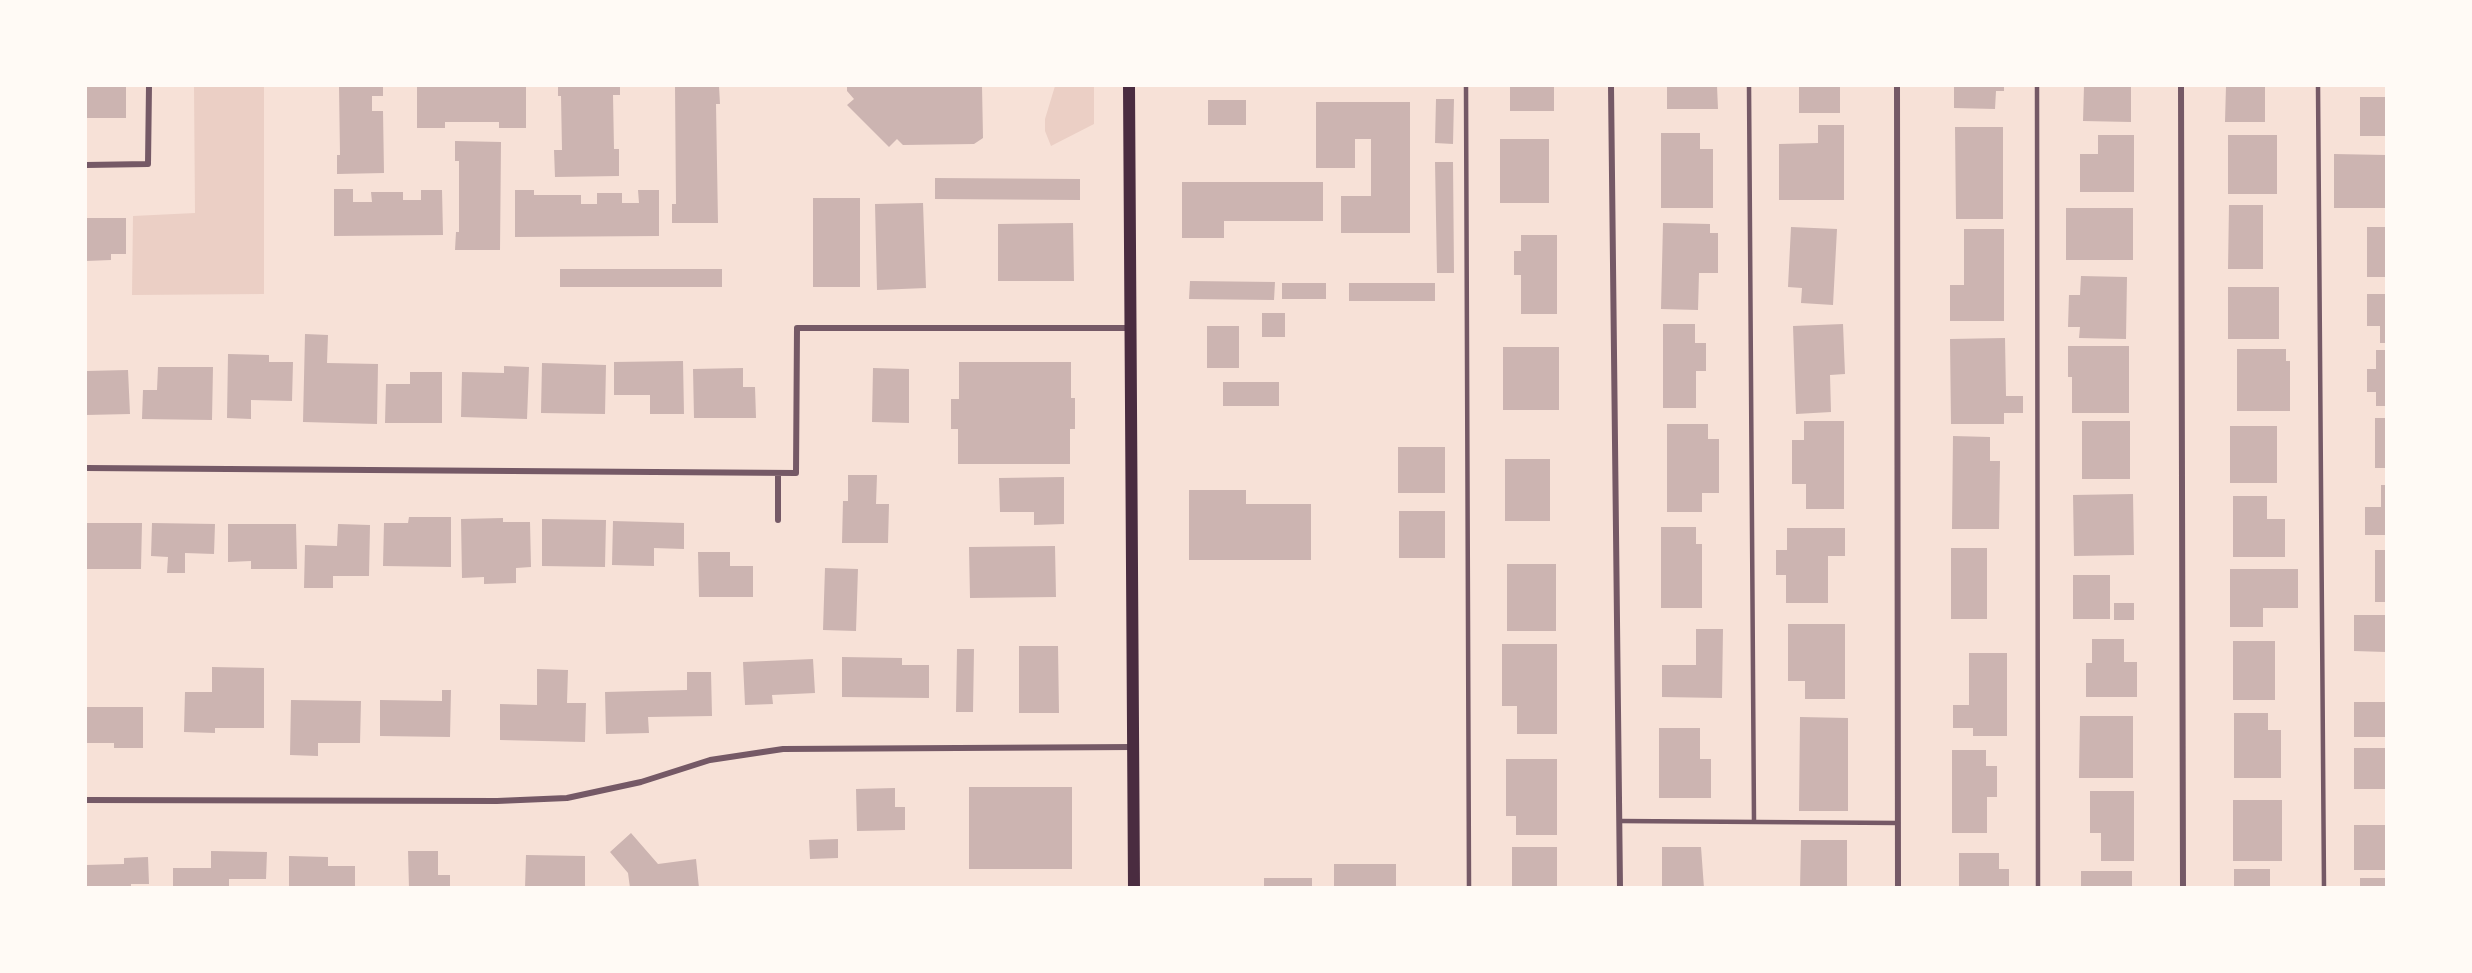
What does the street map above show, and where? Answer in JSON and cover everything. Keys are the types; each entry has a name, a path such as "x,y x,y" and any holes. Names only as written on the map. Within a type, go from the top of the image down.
{"main road":[{"path":"1129,86 1134,888"}],"street":[{"path":"86,165 148,164 149,86"},
{"path":"1611,86 1620,888"},
{"path":"1897,86 1898,888"},
{"path":"2181,86 2183,888"},
{"path":"86,468 796,473 797,328 1130,328"},
{"path":"778,473 778,520"},
{"path":"86,800 497,801 567,798 641,782 710,760 783,749 1133,747"}],"lane":[{"path":"1466,86 1469,888"},
{"path":"1749,86 1754,821"},
{"path":"2037,86 2038,888"},
{"path":"2318,86 2319,464 2324,888"},
{"path":"1620,821 1898,823"}],"shaded area":[{"path":"194,86 264,86 264,294 132,295 133,216 195,213"},
{"path":"1055,86 1094,86 1094,124 1051,146 1045,131 1045,119"}],"building":[{"path":"86,86 126,86 126,118 86,118"},
{"path":"339,86 383,86 383,96 372,96 372,111 383,111 384,173 337,174 337,155 340,155"},
{"path":"417,86 526,86 526,128 499,128 499,122 445,122 445,128 417,128"},
{"path":"558,86 620,86 620,95 613,95 614,149 619,149 619,176 555,177 554,150 562,150 561,96 558,96"},
{"path":"675,86 719,86 720,104 716,104 718,223 672,223 672,204 676,204"},
{"path":"847,86 982,86 983,138 974,144 903,145 897,139 889,147 847,105 854,99 847,91"},
{"path":"1510,86 1554,86 1554,111 1510,111"},
{"path":"1667,86 1717,86 1718,109 1667,109"},
{"path":"1799,86 1840,86 1840,113 1799,113"},
{"path":"1954,86 2004,86 2004,91 1996,91 1995,109 1954,108"},
{"path":"2084,86 2131,86 2131,122 2083,121"},
{"path":"2226,86 2265,86 2265,122 2225,122"},
{"path":"2360,97 2386,97 2386,136 2360,136"},
{"path":"1436,99 1454,99 1453,144 1435,143"},
{"path":"1208,100 1246,100 1246,125 1208,125"},
{"path":"1316,102 1410,102 1410,233 1341,233 1341,196 1371,196 1371,139 1355,139 1355,168 1316,168"},
{"path":"1818,125 1844,125 1844,200 1779,200 1779,144 1818,143"},
{"path":"1955,127 2003,127 2003,219 1956,219"},
{"path":"1661,133 1700,133 1700,149 1713,149 1713,208 1661,208"},
{"path":"2098,135 2134,135 2134,192 2080,192 2080,154 2098,154"},
{"path":"2228,135 2277,135 2277,194 2228,194"},
{"path":"1500,139 1549,139 1549,203 1500,203"},
{"path":"455,141 501,142 500,250 455,250 456,232 459,232 459,161 455,161"},
{"path":"2334,154 2386,155 2386,208 2334,208"},
{"path":"1435,162 1453,162 1454,273 1437,273"},
{"path":"935,178 1080,179 1080,200 935,199"},
{"path":"1182,182 1323,182 1323,221 1224,221 1224,238 1182,238"},
{"path":"334,189 353,189 353,202 372,202 371,192 403,192 403,200 421,200 421,190 442,190 443,235 334,236"},
{"path":"515,190 534,190 534,195 581,195 581,204 597,204 597,193 622,193 622,203 639,203 638,190 659,190 659,236 515,237"},
{"path":"813,198 860,198 860,287 813,287"},
{"path":"923,203 926,288 877,290 875,204"},
{"path":"2229,205 2263,205 2263,269 2228,269"},
{"path":"2066,208 2133,208 2133,260 2066,260"},
{"path":"86,218 126,218 126,254 111,254 111,260 86,261"},
{"path":"1073,223 1074,281 998,281 998,224"},
{"path":"1663,223 1710,224 1710,233 1718,233 1718,273 1699,273 1698,310 1661,309"},
{"path":"1791,227 1837,229 1833,305 1801,303 1802,288 1788,287"},
{"path":"2367,227 2386,227 2386,277 2367,277"},
{"path":"1964,229 2004,229 2004,321 1950,321 1950,285 1964,285"},
{"path":"1521,235 1557,235 1557,314 1521,314 1521,275 1514,275 1514,251 1521,251"},
{"path":"560,269 722,269 722,287 560,287"},
{"path":"2081,276 2127,277 2126,339 2079,338 2080,327 2068,327 2069,295 2080,295"},
{"path":"1190,281 1275,282 1274,300 1189,299"},
{"path":"1282,283 1326,283 1326,299 1282,299"},
{"path":"1349,283 1435,283 1435,301 1349,301"},
{"path":"2228,287 2279,287 2279,339 2228,339"},
{"path":"2367,294 2386,294 2386,343 2380,343 2380,326 2367,326"},
{"path":"1262,313 1285,313 1285,337 1262,337"},
{"path":"1663,324 1695,324 1695,343 1706,343 1706,371 1696,371 1696,408 1663,408"},
{"path":"1843,324 1845,374 1830,375 1831,412 1796,414 1793,326"},
{"path":"1207,326 1239,326 1239,368 1207,368"},
{"path":"305,334 328,335 327,363 378,364 377,424 303,422"},
{"path":"2005,338 2006,396 2023,396 2023,413 2004,413 2004,424 1951,424 1950,339"},
{"path":"2068,346 2129,346 2129,413 2072,413 2072,377 2068,377"},
{"path":"1503,347 1559,347 1559,410 1503,410"},
{"path":"2237,349 2286,349 2286,361 2290,361 2290,411 2237,411"},
{"path":"2376,350 2386,350 2386,406 2376,406 2376,392 2367,392 2367,369 2376,369"},
{"path":"228,354 269,355 269,362 293,362 292,401 251,400 251,419 227,418"},
{"path":"683,361 684,414 650,414 650,395 614,395 614,362"},
{"path":"959,362 1071,362 1071,398 1075,398 1075,429 1070,429 1070,464 958,464 958,429 951,429 951,399 959,399"},
{"path":"542,363 606,365 605,414 541,413"},
{"path":"504,366 529,367 527,419 461,417 462,372 504,373"},
{"path":"158,367 213,367 212,420 142,419 143,390 157,390"},
{"path":"743,368 743,387 755,387 756,418 694,418 693,369"},
{"path":"873,368 909,369 909,423 872,422"},
{"path":"128,370 130,414 86,415 86,371"},
{"path":"410,372 442,372 442,423 385,423 386,384 410,384"},
{"path":"1223,382 1279,382 1279,406 1223,406"},
{"path":"2375,418 2386,418 2386,468 2375,468"},
{"path":"1804,421 1844,421 1844,509 1806,509 1806,484 1792,484 1792,440 1804,440"},
{"path":"2082,421 2130,421 2130,479 2082,479"},
{"path":"1667,424 1708,424 1708,439 1719,439 1719,493 1702,493 1702,512 1667,512"},
{"path":"2230,426 2277,426 2277,483 2230,483"},
{"path":"1953,436 1990,437 1990,461 2000,461 1999,529 1952,529"},
{"path":"1398,447 1445,447 1445,493 1398,493"},
{"path":"1505,459 1550,459 1550,521 1505,521"},
{"path":"848,475 877,475 876,504 889,504 888,543 842,543 843,501 848,501"},
{"path":"1064,477 1064,524 1034,525 1034,512 1000,512 999,478"},
{"path":"2381,485 2386,485 2386,535 2365,535 2365,507 2381,507"},
{"path":"1189,490 1246,490 1246,504 1311,504 1311,560 1189,560"},
{"path":"2133,494 2134,555 2074,556 2073,495"},
{"path":"2233,496 2267,496 2267,519 2285,519 2285,557 2233,557"},
{"path":"1399,511 1445,511 1445,558 1399,558"},
{"path":"409,517 451,517 451,567 383,566 384,523 408,523"},
{"path":"503,518 503,522 530,522 531,567 516,568 516,583 484,584 484,577 462,578 461,519"},
{"path":"542,519 606,520 605,567 542,566"},
{"path":"613,521 684,523 684,549 654,548 654,566 612,565"},
{"path":"86,523 142,523 141,569 86,569"},
{"path":"152,523 215,524 214,554 185,553 185,573 167,573 168,557 151,556"},
{"path":"228,524 296,524 297,569 251,569 251,561 228,562"},
{"path":"338,524 370,525 369,576 333,576 333,588 304,588 305,545 337,546"},
{"path":"1661,527 1696,527 1696,544 1702,544 1702,608 1661,608"},
{"path":"1787,528 1845,528 1845,556 1828,556 1828,603 1786,603 1786,575 1776,575 1776,550 1787,550"},
{"path":"1055,546 1056,597 970,598 969,547"},
{"path":"1951,548 1987,548 1987,619 1951,619"},
{"path":"2375,550 2386,550 2386,602 2375,602"},
{"path":"698,552 730,552 730,566 753,566 753,597 699,597"},
{"path":"1507,564 1556,564 1556,631 1507,631"},
{"path":"825,568 858,569 856,631 823,630"},
{"path":"2230,569 2298,569 2298,608 2263,608 2263,627 2230,627"},
{"path":"2073,575 2110,575 2110,619 2073,619"},
{"path":"2114,603 2134,603 2134,620 2114,620"},
{"path":"2354,615 2386,615 2386,652 2354,651"},
{"path":"1788,624 1845,624 1845,699 1805,699 1805,681 1788,681"},
{"path":"1696,629 1723,629 1722,698 1662,697 1662,665 1696,665"},
{"path":"2092,639 2124,639 2124,662 2137,662 2137,697 2086,697 2086,663 2092,663"},
{"path":"2233,641 2275,641 2275,700 2233,700"},
{"path":"1502,644 1557,644 1557,734 1517,734 1517,706 1502,706"},
{"path":"1019,646 1058,646 1059,713 1019,713"},
{"path":"957,649 974,649 973,712 956,712"},
{"path":"1969,653 2007,653 2007,736 1973,736 1973,728 1953,728 1953,705 1969,705"},
{"path":"842,657 902,658 902,665 929,665 929,698 842,697"},
{"path":"813,659 815,693 772,695 773,704 745,705 743,662"},
{"path":"212,667 264,668 264,728 215,728 215,733 184,732 185,692 212,692"},
{"path":"537,669 568,670 567,703 586,703 585,742 500,740 500,704 537,705"},
{"path":"687,672 711,672 712,716 648,717 649,733 606,734 605,692 687,690"},
{"path":"442,690 451,690 450,737 380,736 380,700 442,701"},
{"path":"291,700 361,701 360,743 318,743 318,756 290,755"},
{"path":"2354,702 2386,702 2386,737 2354,737"},
{"path":"86,707 143,707 143,748 114,748 114,743 86,743"},
{"path":"2234,713 2268,713 2268,730 2281,730 2281,778 2234,778"},
{"path":"2080,716 2133,716 2133,778 2079,778"},
{"path":"1800,717 1848,718 1848,811 1799,811"},
{"path":"1659,728 1700,728 1700,759 1711,759 1711,798 1659,798"},
{"path":"2354,748 2386,748 2386,789 2354,789"},
{"path":"1952,750 1986,750 1986,766 1997,766 1997,797 1987,797 1987,833 1952,833"},
{"path":"1506,759 1557,759 1557,835 1516,835 1516,816 1506,816"},
{"path":"969,787 1072,787 1072,869 969,869"},
{"path":"895,788 895,807 905,807 905,830 857,831 856,789"},
{"path":"2090,791 2134,791 2134,861 2101,861 2101,833 2090,833"},
{"path":"2233,800 2282,800 2282,861 2233,861"},
{"path":"2354,825 2386,825 2386,870 2354,870"},
{"path":"631,833 658,864 696,859 699,888 630,888 628,873 610,852"},
{"path":"838,839 838,858 810,859 809,840"},
{"path":"1801,840 1847,840 1847,888 1800,888"},
{"path":"1512,847 1557,847 1557,888 1512,888"},
{"path":"1662,847 1701,847 1704,888 1662,888"},
{"path":"211,851 267,852 266,879 229,879 229,888 173,888 173,868 211,868"},
{"path":"408,851 438,851 438,875 450,875 450,888 409,888"},
{"path":"1959,853 1999,853 1999,869 2009,869 2009,888 1959,888"},
{"path":"526,855 585,856 585,888 525,888"},
{"path":"289,856 328,857 328,866 355,866 355,888 289,888"},
{"path":"148,857 149,884 131,884 131,888 86,888 86,865 124,864 124,858"},
{"path":"1334,864 1396,864 1396,888 1334,888"},
{"path":"2234,869 2270,869 2270,888 2234,888"},
{"path":"2081,871 2132,871 2132,888 2081,888"},
{"path":"1264,878 1312,878 1312,888 1264,888"},
{"path":"2360,878 2386,878 2386,888 2360,888"}]}
